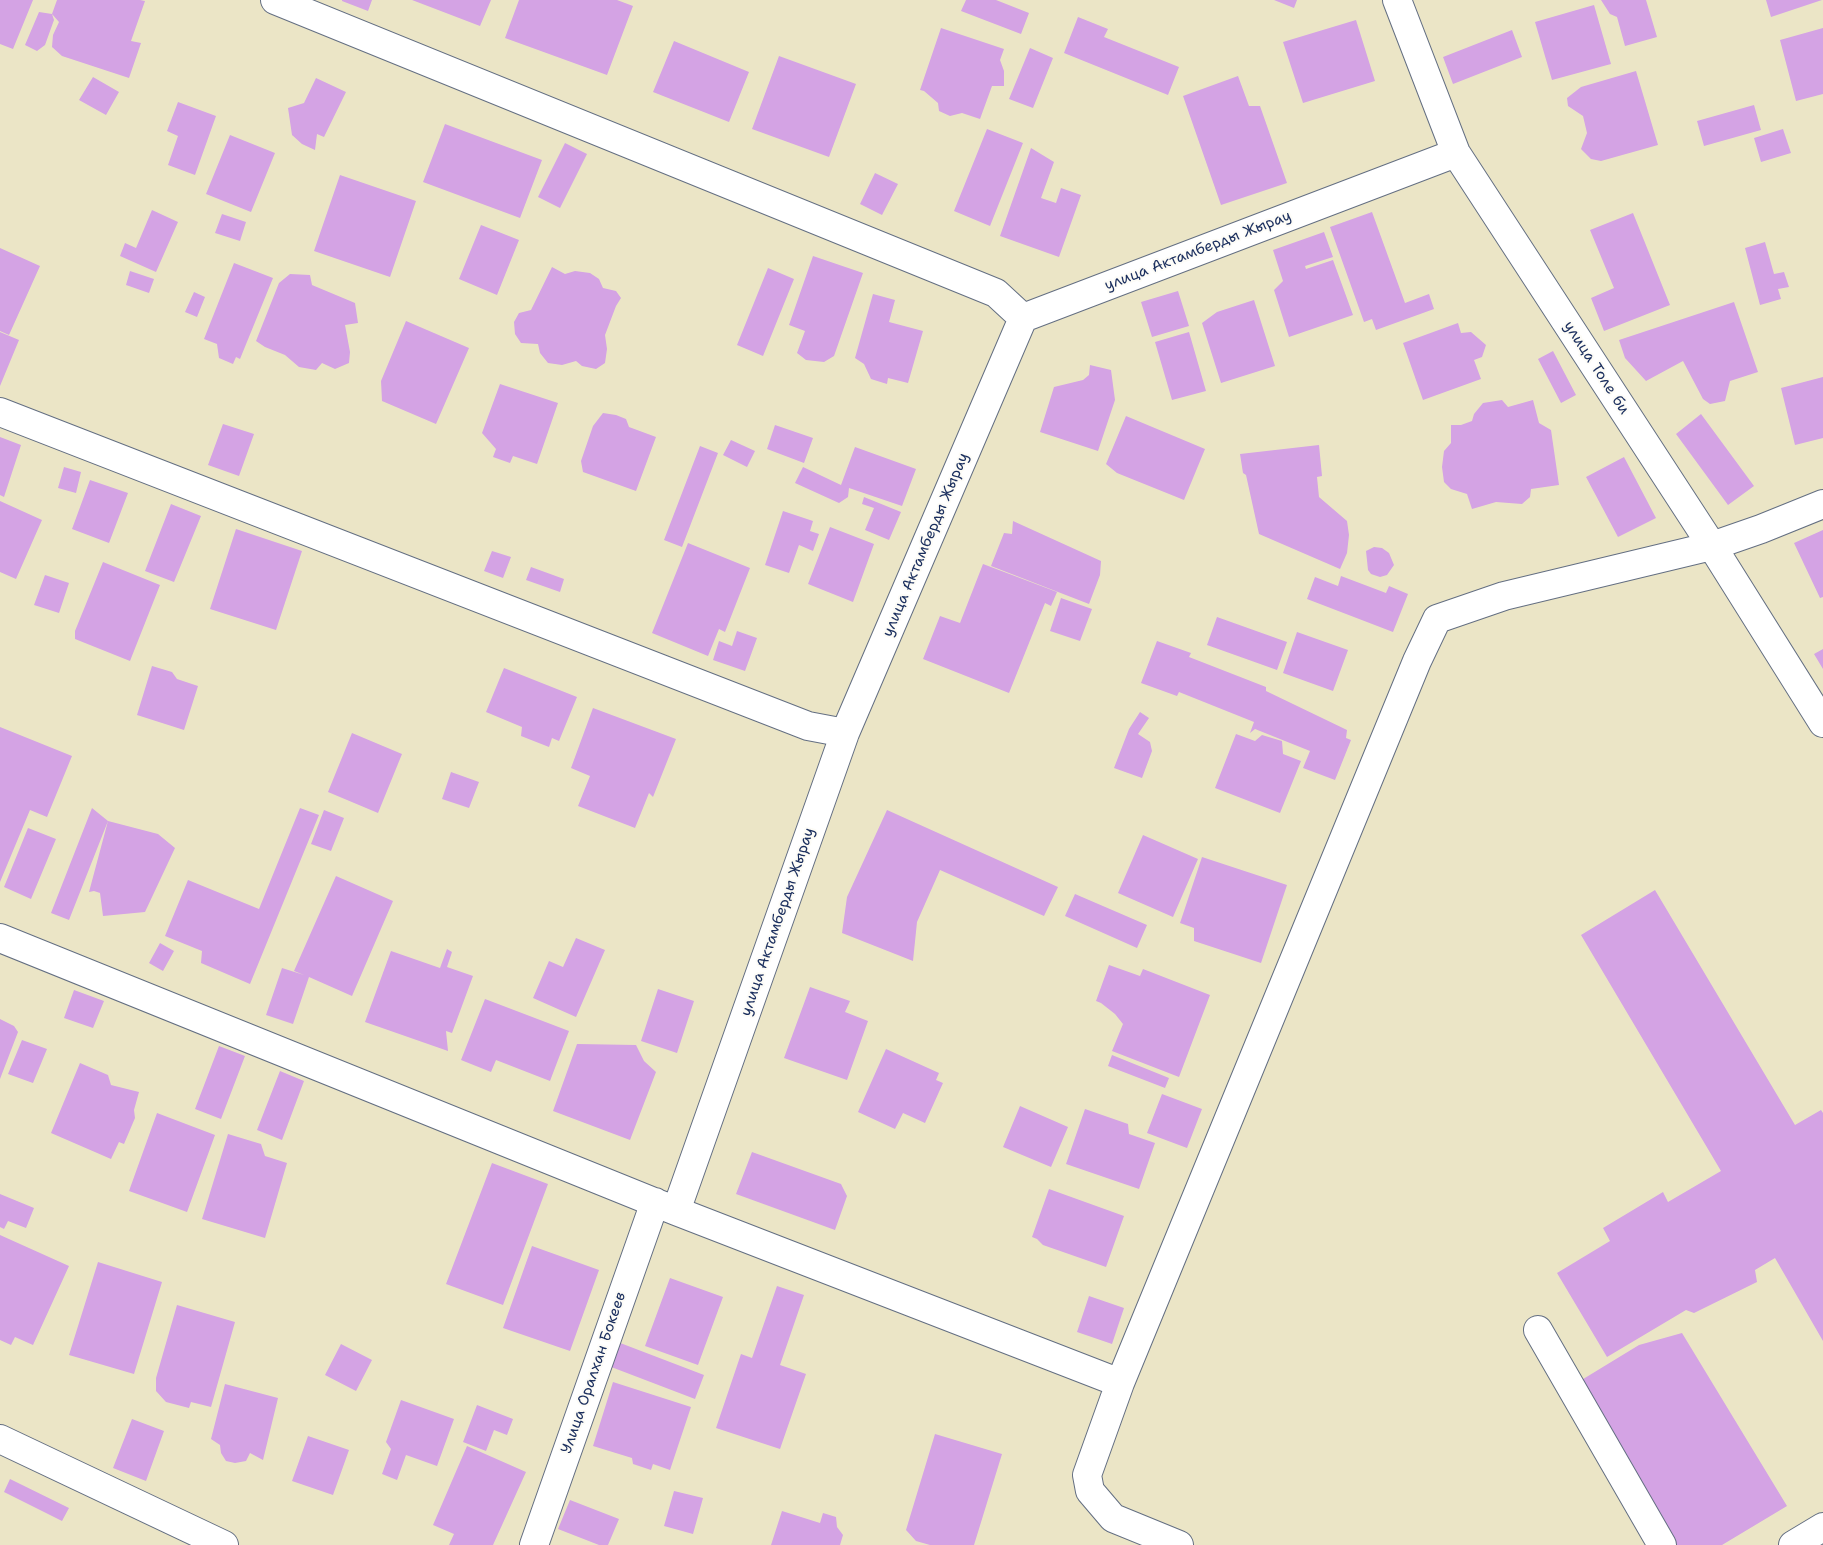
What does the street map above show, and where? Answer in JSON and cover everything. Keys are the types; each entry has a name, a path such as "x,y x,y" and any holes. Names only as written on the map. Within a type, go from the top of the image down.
{"street":[{"path":"275,0 996,293 1023,318"},
{"name":"улица Толе би","path":"1397,0 1456,153 1712,546 1823,723"},
{"name":"улица Актамберды Жырау","path":"666,1206 845,733 1023,318 1456,153"},
{"path":"0,412 808,726 845,733"},
{"path":"1179,1545 1113,1518 1090,1490 1087,1475 1120,1383 1417,661 1437,619 1504,596 1712,546 1823,504"},
{"path":"0,938 666,1206 1120,1383"},
{"name":"Улица Оралхан Бокеев","path":"534,1545 666,1206"},
{"path":"1538,1330 1662,1545"},
{"path":"0,1439 224,1545"},
{"path":"1793,1545 1823,1527"}],"building":[{"path":"0,0 33,0 13,49 0,44"},
{"path":"57,0 145,1 131,41 141,43 129,78 62,56 52,47 53,35 59,22 52,14"},
{"path":"342,0 372,0 368,11"},
{"path":"412,0 491,0 480,26"},
{"path":"519,0 617,0 633,6 607,75 505,38"},
{"path":"966,0 996,0 1029,13 1021,34 961,11"},
{"path":"1274,0 1297,0 1294,8"},
{"path":"1601,0 1646,0 1657,37 1625,46 1617,17 1610,14"},
{"path":"1766,0 1822,0 1771,17"},
{"path":"1594,5 1611,64 1552,80 1535,22"},
{"path":"39,12 52,14 54,20 45,45 37,51 25,45"},
{"path":"1078,17 1108,29 1104,37 1179,67 1168,95 1064,53"},
{"path":"1356,20 1375,81 1303,103 1283,42"},
{"path":"941,28 1004,49 1000,60 1004,71 1004,86 992,86 980,119 962,113 950,116 939,111 938,103 924,91 920,90"},
{"path":"1823,28 1823,94 1796,101 1780,40"},
{"path":"1512,30 1522,57 1453,84 1443,57"},
{"path":"674,41 749,72 729,122 653,92"},
{"path":"1030,48 1053,58 1033,108 1009,99"},
{"path":"779,56 856,84 829,157 752,129"},
{"path":"1636,71 1658,145 1601,161 1591,159 1581,149 1587,133 1583,116 1568,106 1567,98 1581,87"},
{"path":"1238,76 1249,106 1260,106 1287,183 1221,205 1183,96"},
{"path":"93,77 119,92 106,115 79,100"},
{"path":"316,78 346,92 324,137 317,134 315,150 302,144 292,135 288,108 304,103"},
{"path":"178,102 216,116 195,175 168,165 178,136 167,131"},
{"path":"1754,105 1761,130 1704,146 1697,121"},
{"path":"445,124 542,160 520,218 423,182"},
{"path":"987,129 1023,143 990,226 954,211"},
{"path":"1783,129 1791,153 1761,162 1754,138"},
{"path":"230,135 275,153 251,212 206,194"},
{"path":"565,143 587,154 560,208 538,197"},
{"path":"1031,148 1054,162 1041,198 1056,203 1061,188 1081,195 1059,257 1000,236"},
{"path":"875,173 898,184 882,215 860,204"},
{"path":"340,175 416,201 390,277 314,251"},
{"path":"152,210 178,222 156,272 120,256 125,243 136,248"},
{"path":"1372,212 1405,303 1429,294 1434,309 1376,330 1372,319 1364,322 1330,227"},
{"path":"1633,213 1670,305 1604,331 1591,298 1614,288 1590,230"},
{"path":"222,214 246,222 240,241 215,233"},
{"path":"481,225 519,240 497,295 459,279"},
{"path":"1324,232 1333,257 1305,266 1306,269 1333,260 1353,315 1289,337 1274,290 1283,281 1273,250"},
{"path":"1765,242 1774,274 1784,272 1789,287 1778,289 1781,299 1760,305 1745,248"},
{"path":"0,248 40,266 9,335 0,331"},
{"path":"813,256 863,273 834,356 824,362 806,360 797,353 805,331 789,325"},
{"path":"234,263 273,278 240,359 236,357 233,364 219,358 217,344 204,339"},
{"path":"552,267 565,274 575,271 590,273 599,279 603,288 616,291 621,298 605,335 607,349 605,363 596,369 582,366 576,361 562,365 548,363 540,353 538,344 521,343 515,334 514,322 519,313 531,310"},
{"path":"768,268 794,279 763,356 737,345"},
{"path":"130,271 154,279 149,293 126,285"},
{"path":"290,274 310,275 312,285 355,303 358,323 345,325 350,352 349,363 335,369 322,363 316,370 299,367 285,355 256,341 279,283"},
{"path":"1178,291 1189,326 1152,337 1141,302"},
{"path":"194,292 205,297 197,317 185,312"},
{"path":"873,294 895,300 889,322 923,331 908,383 888,378 887,384 871,379 864,364 855,358"},
{"path":"1254,300 1275,366 1221,383 1202,323 1217,312"},
{"path":"1734,302 1758,372 1730,381 1725,401 1710,404 1703,399 1683,361 1646,381 1625,358 1619,340"},
{"path":"406,321 469,348 436,424 382,401 381,381"},
{"path":"1458,323 1461,333 1471,332 1486,345 1482,357 1474,360 1481,379 1423,400 1403,343"},
{"path":"0,332 19,340 0,386"},
{"path":"1189,332 1206,391 1172,400 1155,342"},
{"path":"1553,351 1576,395 1561,403 1538,359"},
{"path":"1090,365 1111,370 1115,400 1098,451 1040,432 1054,387 1083,380 1089,375"},
{"path":"1823,377 1823,438 1795,445 1781,388"},
{"path":"500,384 558,403 537,464 513,456 510,463 493,457 496,449 482,433"},
{"path":"1502,400 1508,407 1533,400 1539,423 1551,430 1559,485 1531,489 1530,497 1522,504 1496,502 1472,509 1467,494 1451,489 1444,482 1442,467 1444,451 1451,443 1451,425 1461,425 1472,421 1474,414 1483,403"},
{"path":"603,413 626,419 629,427 656,437 636,491 583,472 581,461 593,426"},
{"path":"1701,414 1754,486 1728,505 1676,434"},
{"path":"1126,416 1205,449 1184,500 1117,473 1106,464"},
{"path":"223,424 254,434 239,476 208,465"},
{"path":"775,425 813,438 804,463 767,449"},
{"path":"0,437 21,445 4,497 0,495"},
{"path":"731,440 755,451 747,467 723,455"},
{"path":"1319,445 1322,476 1317,477 1319,497 1347,521 1349,535 1347,553 1340,569 1259,534 1246,475 1243,473 1240,454"},
{"path":"700,446 718,453 682,547 664,540"},
{"path":"855,447 916,469 902,506 849,488 848,497 839,503 795,483 803,467 841,485"},
{"path":"1624,457 1656,518 1618,537 1586,477"},
{"path":"64,467 81,472 76,493 58,488"},
{"path":"90,480 128,493 109,543 72,529"},
{"path":"864,497 901,512 889,540 865,530 874,508 862,504"},
{"path":"0,501 42,520 16,579 0,572"},
{"path":"171,504 201,516 174,582 145,571"},
{"path":"783,511 813,521 810,531 819,534 813,551 799,545 789,573 765,565"},
{"path":"1013,521 1101,561 1100,575 1089,604 991,566 1004,533 1012,534"},
{"path":"830,527 874,544 853,602 808,584"},
{"path":"236,529 302,551 276,630 210,609"},
{"path":"1823,530 1823,597 1820,598 1794,543"},
{"path":"688,543 750,568 725,632 719,629 708,656 652,633"},
{"path":"1374,547 1382,548 1389,553 1394,565 1387,575 1380,577 1371,574 1368,570 1366,551"},
{"path":"492,551 511,557 503,578 484,571"},
{"path":"103,562 160,585 130,661 75,639 75,631"},
{"path":"983,564 1057,592 1051,606 1045,603 1009,693 923,659 940,616 960,623"},
{"path":"531,567 564,579 560,592 526,580"},
{"path":"45,575 69,583 59,613 34,605"},
{"path":"1341,576 1386,593 1389,586 1408,594 1393,632 1307,599 1315,577 1338,586"},
{"path":"1061,598 1092,609 1080,641 1050,631"},
{"path":"1217,617 1287,642 1277,670 1207,645"},
{"path":"737,631 757,638 745,671 713,660 719,641 732,646"},
{"path":"1297,632 1348,650 1333,691 1283,673"},
{"path":"1157,641 1191,653 1189,657 1266,687 1266,691 1347,730 1346,738 1351,740 1335,780 1303,768 1310,751 1255,729 1250,733 1254,722 1179,692 1177,696 1141,683"},
{"path":"1823,649 1823,669 1814,654"},
{"path":"152,666 172,672 177,679 198,686 184,730 137,715"},
{"path":"504,668 577,697 559,741 552,738 549,747 521,736 522,727 486,712"},
{"path":"593,708 676,739 653,797 649,793 635,828 578,806 590,776 571,768"},
{"path":"1140,712 1149,718 1138,734 1150,742 1152,751 1142,778 1114,768 1129,729"},
{"path":"0,727 72,756 47,817 30,810 0,882"},
{"path":"352,733 402,754 378,813 328,792"},
{"path":"1236,734 1255,741 1262,735 1282,741 1283,754 1301,761 1280,813 1215,788"},
{"path":"451,772 479,782 469,808 442,799"},
{"path":"92,808 108,821 69,920 51,913"},
{"path":"300,808 319,815 250,984 201,963 202,951 165,936 188,880 259,909"},
{"path":"324,810 344,818 331,851 311,844"},
{"path":"887,810 1058,887 1044,916 940,870 917,922 913,961 842,933 847,897"},
{"path":"108,821 158,834 175,848 145,912 103,916 100,893 89,892"},
{"path":"28,828 56,839 31,899 4,887"},
{"path":"1143,835 1198,859 1173,917 1118,893"},
{"path":"1202,857 1287,885 1261,963 1194,941 1194,928 1180,923"},
{"path":"336,876 393,901 352,996 309,977 293,1024 266,1015 282,968 304,975 294,971"},
{"path":"1655,890 1795,1125 1821,1110 1823,1113 1823,1341 1775,1258 1755,1270 1757,1282 1694,1313 1686,1310 1607,1357 1557,1273 1610,1241 1603,1228 1663,1192 1668,1202 1721,1171 1581,935"},
{"path":"1075,894 1147,925 1137,948 1065,916"},
{"path":"576,938 605,950 576,1017 533,998 549,961 563,967"},
{"path":"160,943 174,951 163,971 149,963"},
{"path":"447,949 452,952 447,967 473,976 452,1033 446,1031 448,1051 365,1022 391,951 440,968"},
{"path":"1109,965 1140,976 1143,969 1210,995 1179,1077 1112,1051 1123,1024 1115,1014 1096,1001"},
{"path":"810,987 850,1001 845,1012 868,1021 847,1080 784,1058"},
{"path":"658,989 694,1001 677,1053 641,1041"},
{"path":"74,990 104,1001 93,1028 64,1018"},
{"path":"485,999 569,1031 550,1081 496,1060 491,1072 461,1060"},
{"path":"0,1019 14,1026 18,1032 0,1079"},
{"path":"22,1040 47,1049 33,1083 8,1074"},
{"path":"577,1044 636,1045 644,1061 656,1072 630,1140 553,1111"},
{"path":"219,1046 245,1056 221,1119 195,1109"},
{"path":"886,1049 939,1073 936,1080 943,1083 925,1123 903,1113 895,1129 858,1112"},
{"path":"1112,1055 1169,1078 1165,1088 1108,1066"},
{"path":"80,1063 108,1075 111,1085 139,1092 134,1110 135,1118 124,1144 119,1142 111,1159 51,1133"},
{"path":"280,1071 304,1081 282,1140 257,1130"},
{"path":"1162,1094 1202,1109 1187,1148 1147,1133"},
{"path":"1020,1106 1068,1127 1051,1167 1003,1147"},
{"path":"1085,1109 1128,1124 1129,1134 1155,1143 1139,1189 1066,1164"},
{"path":"157,1113 215,1135 187,1212 129,1191"},
{"path":"228,1134 261,1144 265,1156 287,1163 265,1238 202,1219"},
{"path":"752,1152 841,1184 847,1196 835,1230 736,1194"},
{"path":"492,1163 548,1184 503,1305 446,1284"},
{"path":"1049,1189 1124,1216 1106,1267 1043,1245 1032,1237"},
{"path":"0,1194 34,1208 26,1228 8,1221 4,1229 0,1227"},
{"path":"0,1235 69,1266 33,1345 15,1337 11,1345 0,1340"},
{"path":"532,1246 599,1270 570,1351 503,1328"},
{"path":"98,1262 162,1282 134,1374 69,1355"},
{"path":"670,1278 723,1297 698,1365 645,1346"},
{"path":"777,1286 804,1295 780,1365 806,1374 780,1449 716,1428 741,1354 752,1358"},
{"path":"1089,1296 1124,1308 1112,1344 1077,1332"},
{"path":"177,1305 235,1322 211,1407 191,1402 189,1408 166,1402 156,1391 156,1378"},
{"path":"1682,1333 1787,1506 1722,1545 1673,1545 1575,1384 1639,1345"},
{"path":"615,1341 704,1375 695,1399 606,1365"},
{"path":"341,1344 372,1360 356,1391 325,1375"},
{"path":"613,1382 691,1407 670,1470 653,1464 651,1470 633,1464 632,1458 593,1446"},
{"path":"225,1384 278,1398 263,1460 250,1453 246,1461 235,1463 226,1461 221,1453 220,1445 211,1439"},
{"path":"401,1400 454,1419 437,1466 406,1455 397,1480 382,1474 391,1449 386,1442"},
{"path":"477,1405 513,1419 507,1435 494,1430 486,1451 463,1442"},
{"path":"132,1419 164,1431 146,1481 113,1468"},
{"path":"935,1434 1002,1454 974,1545 930,1545 916,1541 906,1530"},
{"path":"308,1436 349,1450 333,1495 292,1481"},
{"path":"467,1446 526,1472 493,1545 449,1545 454,1534 433,1525"},
{"path":"10,1479 69,1508 62,1521 4,1492"},
{"path":"674,1491 703,1498 693,1534 664,1526"},
{"path":"570,1500 619,1519 608,1545 599,1545 558,1529"},
{"path":"782,1511 820,1523 823,1513 836,1517 837,1527 843,1535 840,1545 771,1545"}]}
